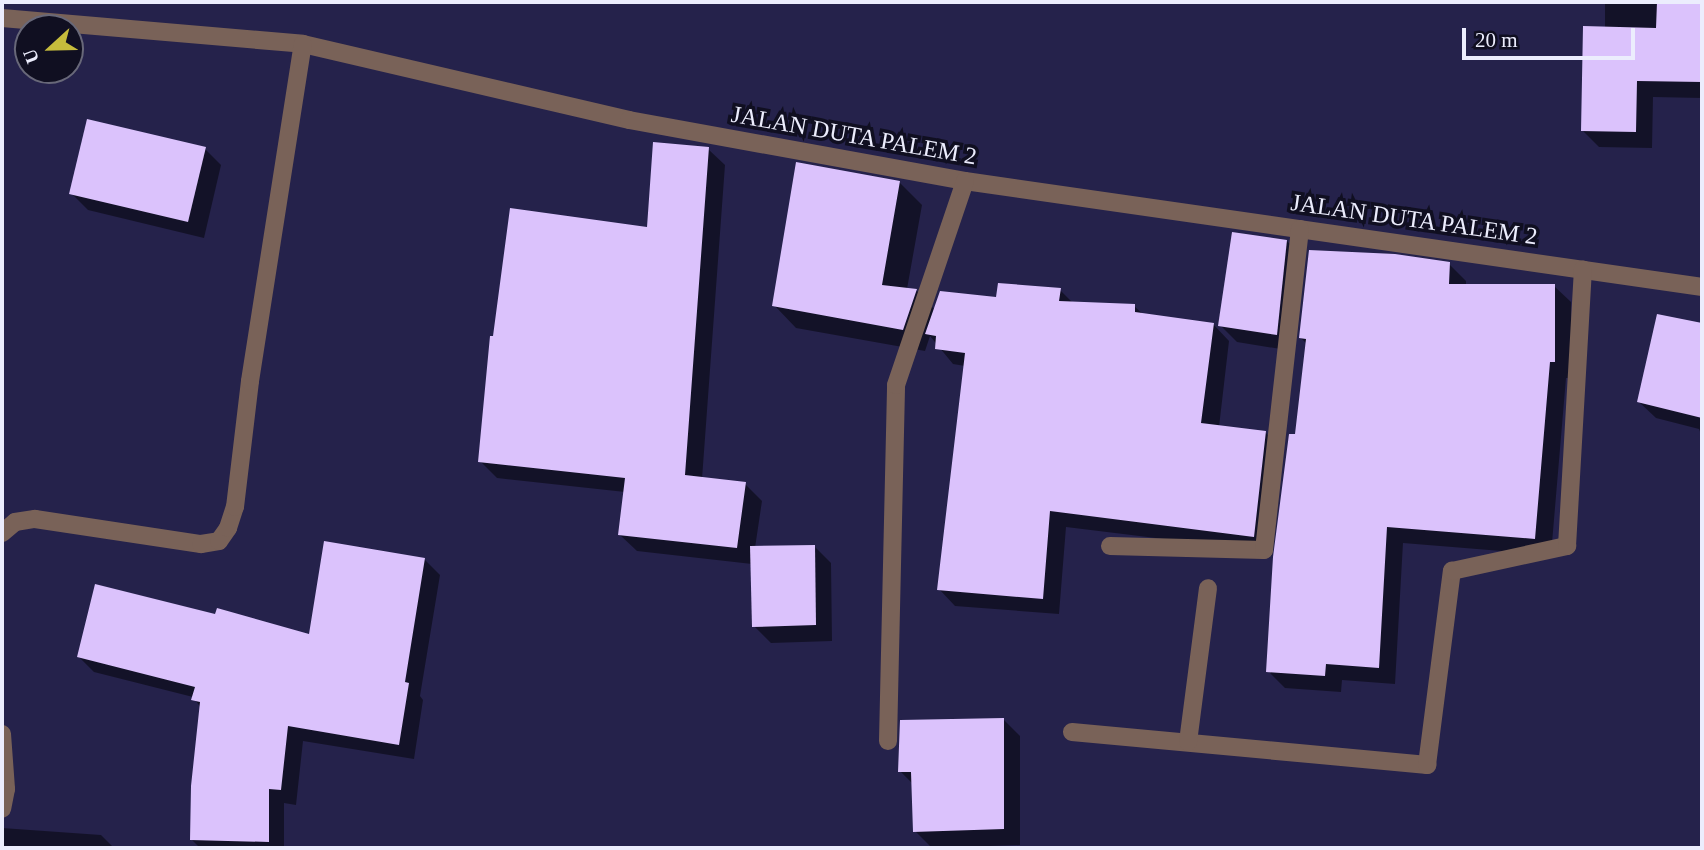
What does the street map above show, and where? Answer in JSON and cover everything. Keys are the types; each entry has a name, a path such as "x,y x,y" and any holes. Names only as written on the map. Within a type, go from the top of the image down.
{"street":[{"name":"JALAN DUTA PALEM 2","path":"2,18 303,44 629,120 965,181 1702,287"},
{"path":"2,533 15,522 34,519 201,544 219,541 228,528 234,507 250,381 303,44"},
{"path":"888,741 897,385 965,181"},
{"path":"1110,546 1264,550 1300,229"},
{"path":"1072,732 1427,765 1452,571 1567,546 1583,269"},
{"path":"1188,742 1208,588"},
{"path":"2,734 6,789 2,809"}],"building":[{"path":"1657,2 1702,2 1702,82 1637,81 1636,132 1581,131 1583,26 1656,28"},
{"path":"87,119 206,147 188,222 69,194"},
{"path":"653,142 709,147 685,475 746,482 737,548 618,535 625,478 478,462 490,336 493,336 510,208 647,227"},
{"path":"796,162 900,181 882,285 917,289 903,330 772,306"},
{"path":"1232,232 1287,240 1277,335 1218,326"},
{"path":"1309,250 1395,254 1450,262 1449,284 1555,284 1555,362 1550,362 1535,539 1387,527 1379,668 1326,664 1325,676 1266,672 1273,557 1289,434 1295,434 1306,339 1299,338"},
{"path":"998,283 1061,288 1059,301 1135,304 1135,312 1214,323 1201,423 1266,431 1254,537 1050,511 1043,599 937,590 965,353 935,349 936,336 925,334 940,291 996,297"},
{"path":"1657,314 1702,323 1702,418 1637,402"},
{"path":"324,541 425,558 405,682 409,683 399,745 288,726 281,790 269,789 269,842 190,840 191,786 200,702 191,700 195,687 77,657 95,584 215,614 217,608 309,634"},
{"path":"815,545 816,625 752,627 750,546"},
{"path":"1004,718 1004,829 913,832 911,772 898,772 900,720"}]}
